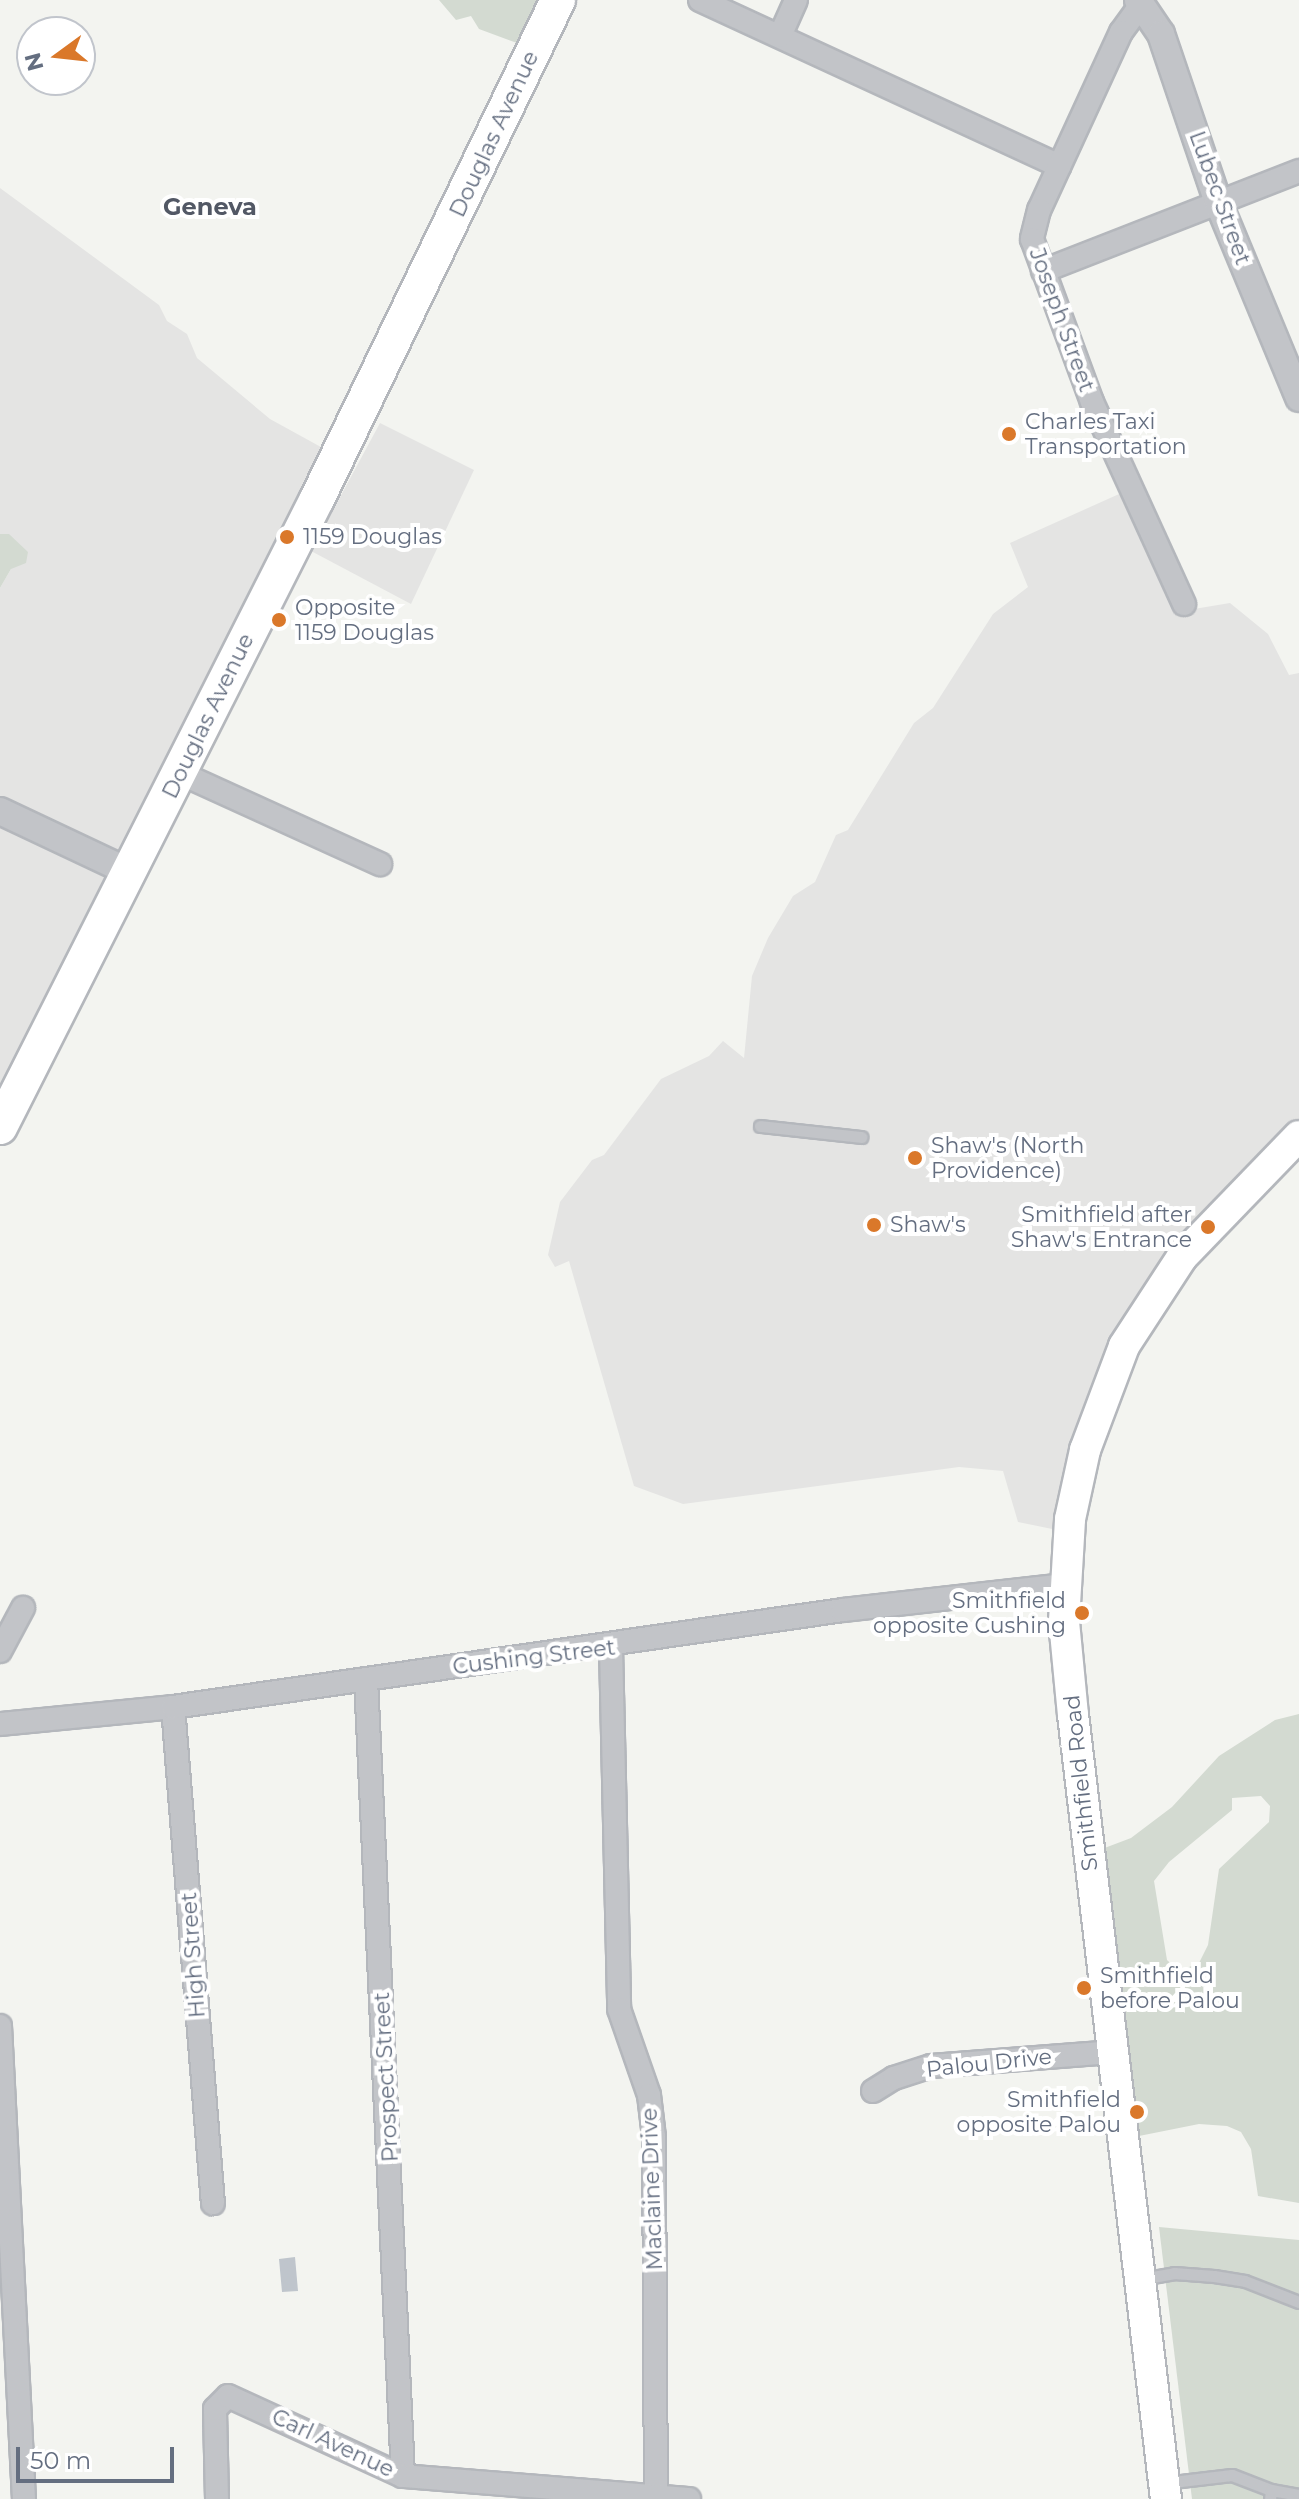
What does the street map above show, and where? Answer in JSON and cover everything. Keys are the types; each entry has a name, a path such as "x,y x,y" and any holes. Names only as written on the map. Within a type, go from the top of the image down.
{"main road":[{"name":"Douglas Avenue","path":"0,1127 180,773 558,0"},
{"name":"Smithfield Road","path":"1164,2491 1073,1715 1066,1585 1070,1519 1085,1450 1124,1346 1182,1257 1237,1195 1299,1136"}],"street":[{"path":"700,0 1059,166"},
{"path":"780,36 796,0"},
{"name":"Joseph Street","path":"1139,3 1121,32 1059,166 1032,239 1092,402 1184,604"},
{"name":"Lubec Street","path":"1139,3 1161,34 1218,202 1299,398"},
{"path":"1043,271 1299,171"},
{"path":"180,773 380,864"},
{"path":"0,811 129,872"},
{"name":"Cushing Street","path":"0,1724 173,1707 611,1647 843,1610 1066,1585"},
{"path":"0,1651 23,1608"},
{"name":"Maclaine Drive","path":"611,1647 618,1996 649,2095 654,2137 656,2496"},
{"name":"Prospect Street","path":"366,1679 403,2476"},
{"name":"High Street","path":"173,1707 213,2203"},
{"path":"0,2026 5,2287 24,2499"},
{"name":"Palou Drive","path":"873,2091 931,2066 1111,2052"},
{"name":"Carl Avenue","path":"217,2499 215,2409 220,2399 237,2396 403,2476 689,2499"}],"lane":[{"path":"760,1126 861,1137"},
{"path":"1138,2279 1174,2273 1214,2276 1245,2281 1299,2302"},
{"path":"1164,2491 1232,2475 1270,2495 1299,2495"}],"shaded area":[{"path":"439,0 538,0 555,9 536,50 479,29 471,16 456,20"},
{"path":"0,188 159,305 167,321 187,334 197,358 270,419 330,452 0,1129 0,588 11,569 9,534 0,534"},
{"path":"380,423 474,470 411,604 311,551"},
{"path":"1128,490 1188,610 1230,603 1268,634 1289,675 1299,673 1299,1146 1227,1218 1131,1358 1062,1531 1018,1522 1003,1471 959,1467 683,1504 634,1486 569,1261 555,1267 548,1255 560,1202 592,1160 604,1155 661,1079 709,1056 723,1041 744,1058 752,976 768,938 793,896 815,882 836,835 848,830 914,723 933,708 993,614 1028,587 1010,543"},
{"path":"0,534 9,534 28,552 26,563 11,569 0,588"},
{"path":"1299,1714 1299,2203 1258,2196 1251,2149 1241,2132 1227,2126 1199,2124 1124,2139 1086,1855 1131,1838 1172,1807 1219,1756 1275,1720","holes":["1261,1796 1270,1806 1269,1822 1219,1869 1208,1945 1199,1963 1179,1971 1167,1960 1154,1881 1169,1862 1232,1810 1232,1798"]},
{"path":"1159,2227 1299,2240 1299,2499 1192,2499"},
{"path":"295,2257 298,2291 282,2292 279,2259"}],"place":[{"name":"Charles Taxi Transportation","path":"1009,434"},
{"name":"1159 Douglas","path":"287,537"},
{"name":"Opposite 1159 Douglas","path":"279,620"},
{"name":"Shaw's (North Providence)","path":"915,1158"},
{"name":"Shaw's","path":"874,1225"},
{"name":"Smithfield after Shaw's Entrance","path":"1208,1227"},
{"name":"Smithfield opposite Cushing","path":"1082,1613"},
{"name":"Smithfield before Palou","path":"1084,1988"},
{"name":"Smithfield opposite Palou","path":"1137,2112"}],"district":[{"name":"Geneva","path":"210,207"}]}
